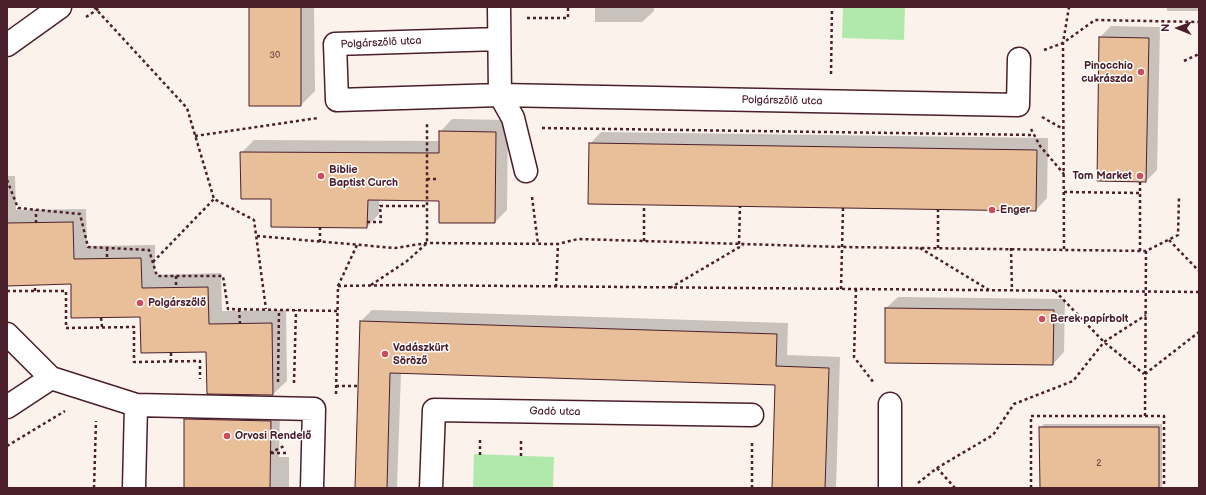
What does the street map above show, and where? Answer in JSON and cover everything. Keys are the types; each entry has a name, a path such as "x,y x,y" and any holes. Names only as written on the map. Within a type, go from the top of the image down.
{"street":[{"path":"7,45 60,7"},
{"path":"499,21 500,95 513,118 526,171"},
{"name":"Polgárszőlő utca","path":"499,21 335,44 337,100 500,95 1018,105"},
{"path":"1018,105 1019,59"},
{"path":"7,334 51,378 136,405 314,409 312,488"},
{"path":"7,406 51,378"},
{"path":"890,404 890,488"},
{"path":"134,488 136,405"},
{"name":"Gadó utca","path":"432,488 434,410 752,415"}],"path":[{"path":"94,7 187,108 214,199 254,220 266,309"},
{"path":"499,21 568,18 568,7"},
{"path":"831,102 832,7"},
{"path":"1064,249 1063,43 1069,7"},
{"path":"1019,59 1063,43 1095,20 1199,22"},
{"path":"1184,62 1199,54"},
{"path":"195,136 324,118 337,100"},
{"path":"1018,105 1040,146 1064,174"},
{"path":"371,286 407,261 427,243 427,122 434,122"},
{"path":"516,127 1034,135"},
{"path":"1140,176 1140,251"},
{"path":"427,179 439,179"},
{"path":"7,180 18,208 80,214 88,247 149,250 157,276 223,276 228,309 338,311"},
{"path":"1064,192 1140,192"},
{"path":"257,236 395,248 427,243 558,244 578,239 842,247 1011,248 1146,251 1178,235 1180,196"},
{"path":"153,262 214,199"},
{"path":"644,205 644,241"},
{"path":"367,222 380,222 380,206 427,206"},
{"path":"739,244 740,206"},
{"path":"841,289 843,208"},
{"path":"938,209 938,248"},
{"path":"36,210 36,223"},
{"path":"535,210 538,244"},
{"path":"320,228 320,242"},
{"path":"1169,240 1199,271"},
{"path":"556,287 558,244"},
{"path":"670,288 745,244"},
{"path":"336,402 338,286 357,245"},
{"path":"107,248 107,259"},
{"path":"920,248 990,291"},
{"path":"1011,248 1012,291"},
{"path":"1144,416 1146,251"},
{"path":"176,276 176,287"},
{"path":"35,285 35,291"},
{"path":"338,286 1199,292"},
{"path":"856,290 854,357 890,404"},
{"path":"7,291 66,291 66,328 134,327 134,362 200,362 200,382"},
{"path":"1055,291 1104,342 1145,374"},
{"path":"239,309 240,324"},
{"path":"278,310 278,386"},
{"path":"294,409 296,310"},
{"path":"912,488 937,468 993,435 1014,404 1073,381 1104,342 1146,316"},
{"path":"102,318 102,327"},
{"path":"1145,374 1199,332"},
{"path":"171,353 171,362"},
{"path":"336,386 358,386"},
{"path":"7,446 96,392"},
{"path":"94,488 96,392"},
{"path":"752,415 752,488"},
{"path":"1031,488 1031,416 1164,416 1164,488"},
{"path":"937,468 955,488"}],"green space":[{"path":"843,7 905,7 904,40 842,38"},
{"path":"474,454 554,457 553,488 473,488"}],"building":[{"path":"249,7 301,7 301,106 249,106"},
{"path":"1099,37 1149,38 1146,182 1097,181"},
{"path":"439,131 496,132 495,223 439,223 439,201 368,200 367,228 271,227 271,199 241,199 240,152 439,153"},
{"path":"589,143 1037,150 1036,211 588,204"},
{"name":"Polgárszőlő","path":"73,222 74,259 141,258 142,288 208,287 209,324 272,323 273,395 207,394 206,352 141,353 140,317 71,318 71,284 7,286 7,223"},
{"path":"885,308 1054,310 1053,365 885,363"},
{"path":"360,321 777,334 776,366 829,368 825,488 772,488 775,385 390,373 387,488 355,488"},
{"name":"Orvosi Rendelő","path":"184,419 271,421 270,488 184,488"},
{"path":"1039,427 1159,427 1159,488 1040,488"}],"place":[{"name":"Pinocchio cukrászda","path":"1141,72"},
{"name":"Biblie Baptist Curch","path":"321,176"},
{"name":"Tom Market","path":"1140,176"},
{"name":"Enger","path":"992,210"},
{"name":"Polgárszőlő","path":"140,303"},
{"name":"Berek papírbolt","path":"1042,319"},
{"name":"Vadászkürt Söröző","path":"385,354"},
{"name":"Orvosi Rendelő","path":"227,436"}]}
